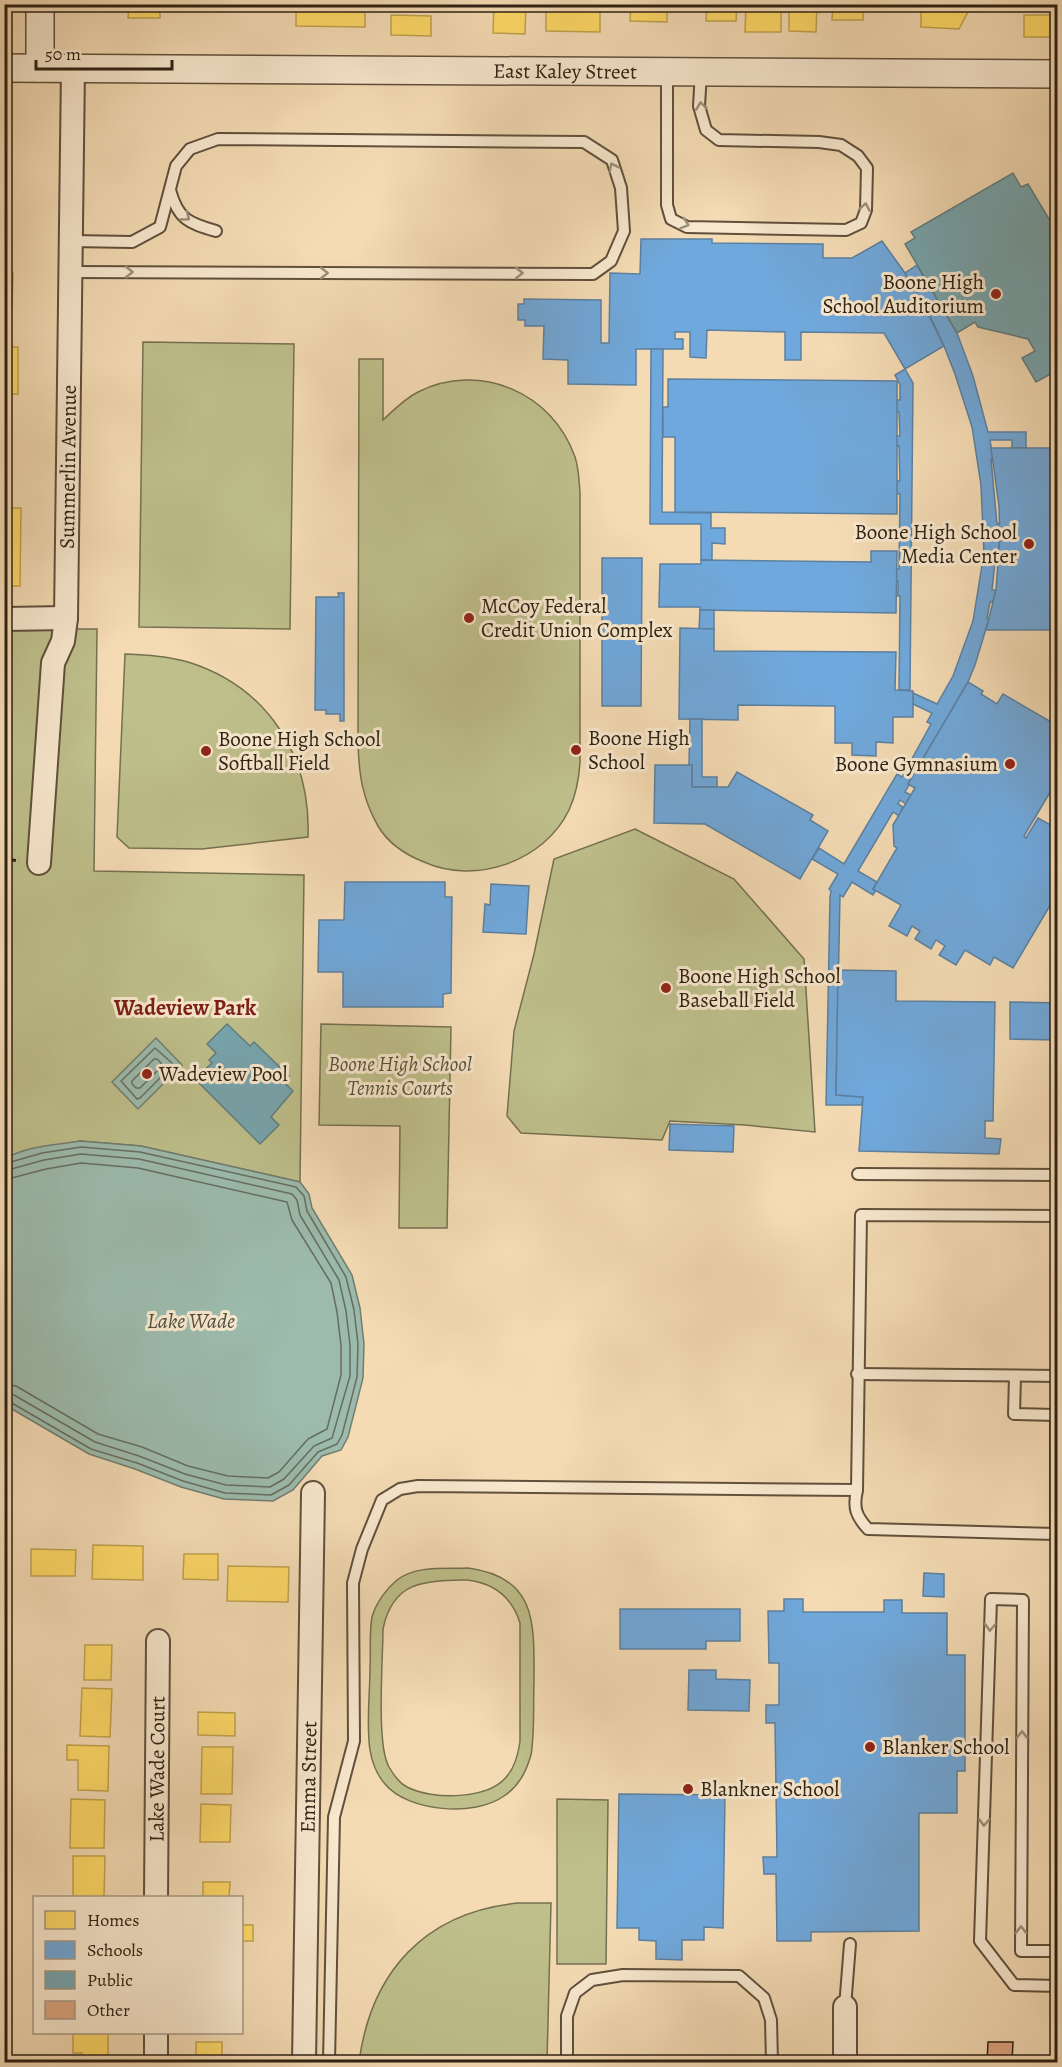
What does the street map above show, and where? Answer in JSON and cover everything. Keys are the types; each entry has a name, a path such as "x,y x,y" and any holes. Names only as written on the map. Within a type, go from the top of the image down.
{"street":[{"path":"4,68 40,68 40,4"},
{"name":"East Kaley Street","path":"40,68 1058,74"},
{"name":"Summerlin Avenue","path":"39,863 53,663 63,641 66,618 73,68"},
{"path":"4,619 66,618"},
{"name":"Emma Street","path":"304,2062 313,1492"},
{"name":"Lake Wade Court","path":"156,1896 158,1641"},
{"path":"845,2007 845,2062"},
{"path":"156,2034 156,2062"}],"lane":[{"path":"667,72 667,205 671,219 687,227 846,230 861,223 866,210 867,168 858,156 841,145 819,142 719,141 706,130 699,106 701,72"},
{"path":"70,272 593,274 611,261 624,231 621,188 612,160 584,142 218,139 190,149 176,166 160,227 132,242 71,241"},
{"path":"170,190 175,208 184,219 216,231"},
{"path":"858,1174 1058,1176"},
{"path":"1015,1376 1014,1414 1056,1414 1056,1534 868,1530 855,1511 861,1215 1058,1216"},
{"path":"857,1374 1058,1376"},
{"path":"329,2062 334,1817 354,1741 353,1583 362,1549 382,1500 400,1489 418,1486 857,1490"},
{"path":"1058,1951 1021,1951 1023,1600 991,1599 980,1941 1014,1985 1058,1986"},
{"path":"845,2007 850,1944"},
{"path":"567,2062 567,2016 575,1993 592,1980 634,1975 739,1976 764,1998 771,2020 772,2062"}],"green space":[{"path":"143,342 294,344 290,629 139,627"},
{"name":"McCoy Federal Credit Union Complex","path":"359,359 383,359 383,420 413,395 442,383 466,380 489,382 512,389 532,400 550,415 564,435 575,457 580,493 580,762 578,781 569,810 558,828 526,855 506,864 465,871 444,869 417,859 398,848 382,832 365,796 358,743"},
{"name":"Wadeview Park","path":"5,629 97,629 94,871 304,875 300,1182 141,1146 80,1141 12,1155 5,1159"},
{"name":"Boone High School Softball Field","path":"125,654 165,657 188,662 216,673 241,688 262,707 279,728 302,779 307,807 308,837 202,849 129,848 117,837"},
{"name":"Boone High School Baseball Field","path":"635,829 734,879 804,959 815,1132 670,1121 662,1140 521,1133 507,1116 514,1031 534,954 554,859"},
{"name":"Boone High School Tennis Courts","path":"321,1024 451,1027 447,1228 399,1228 400,1126 319,1125"},
{"path":"468,1568 491,1573 508,1582 520,1593 527,1607 534,1641 531,1755 518,1783 492,1803 460,1809 425,1806 409,1801 385,1784 372,1759 368,1730 372,1617 385,1592 405,1575 422,1570","holes":["438,1581 476,1582 493,1588 507,1599 520,1623 520,1742 517,1756 507,1776 499,1784 487,1790 445,1796 418,1791 399,1781 389,1767 385,1756 381,1722 383,1629 394,1601 413,1586"]},
{"path":"557,1799 608,1800 606,1964 557,1964"},
{"path":"518,1903 551,1903 547,2062 359,2062 365,2030 376,2000 390,1975 408,1952 430,1934 456,1919 485,1909"}],"water":[{"name":"Wadeview Pool","path":"156,1038 182,1065 138,1109 112,1082"},
{"name":"Lake Wade","path":"80,1141 141,1146 300,1182 309,1194 312,1208 352,1275 360,1308 364,1344 363,1378 348,1437 341,1450 322,1456 293,1490 273,1501 224,1499 181,1487 89,1454 5,1405 5,1159 22,1151"}],"building: Homes":[{"path":"129,4 160,4 160,18 128,18"},
{"path":"296,4 336,4 336,11 365,12 365,27 296,26"},
{"path":"494,4 526,4 525,34 493,33"},
{"path":"563,4 600,4 600,32 546,31 546,7 563,7"},
{"path":"631,4 667,4 667,22 630,21"},
{"path":"707,4 737,4 736,21 706,21"},
{"path":"746,4 781,4 781,32 745,32"},
{"path":"789,4 817,4 816,32 789,31"},
{"path":"833,4 864,4 863,20 832,20"},
{"path":"921,4 972,4 959,29 921,27"},
{"path":"391,15 431,16 431,36 391,35"},
{"path":"1024,15 1058,15 1058,37 1024,37"},
{"path":"4,272 13,272 12,309 4,309"},
{"path":"4,329 5,347 18,347 18,394 4,394"},
{"path":"4,508 21,508 20,586 4,586"},
{"path":"93,1545 143,1546 143,1580 92,1579"},
{"path":"31,1549 76,1550 75,1576 31,1576"},
{"path":"184,1554 218,1554 218,1580 183,1579"},
{"path":"228,1566 289,1567 288,1602 227,1601"},
{"path":"85,1645 112,1645 111,1680 84,1680"},
{"path":"82,1688 112,1689 110,1737 80,1736"},
{"path":"198,1712 235,1713 235,1736 198,1735"},
{"path":"67,1745 109,1746 108,1791 78,1790 78,1760 67,1760"},
{"path":"202,1747 233,1747 232,1794 201,1794"},
{"path":"71,1799 105,1800 104,1848 70,1848"},
{"path":"201,1804 231,1805 230,1842 200,1842"},
{"path":"73,1856 105,1856 104,1896 73,1896"},
{"path":"203,1882 230,1882 229,1896 203,1896"},
{"path":"243,1925 253,1925 253,1941 243,1941"},
{"path":"73,2034 108,2034 108,2062 82,2062 82,2053 73,2053"},
{"path":"196,2042 222,2042 222,2062 196,2062"}],"building: Schools":[{"path":"641,239 712,239 712,243 823,244 823,258 852,258 882,241 920,298 944,346 905,369 884,333 801,332 801,360 785,360 785,332 707,330 706,358 690,357 690,332 675,332 675,339 683,339 683,349 636,349 636,385 568,384 568,360 543,359 544,326 525,326 525,320 518,320 518,304 524,304 524,299 601,300 601,343 609,343 610,273 640,274"},
{"path":"917,265 957,333 973,376 988,432 1026,432 1026,448 1012,448 1012,440 990,440 997,524 1000,523 999,552 996,552 992,590 996,590 993,602 990,602 987,618 989,619 968,682 908,784 905,792 911,795 906,804 900,800 898,804 903,807 899,816 893,812 858,871 877,882 873,895 852,882 843,897 840,895 836,1095 863,1097 862,1105 826,1105 831,891 829,889 838,874 812,859 819,848 844,864 897,774 902,777 931,724 927,722 932,713 913,704 913,693 937,704 953,676 973,621 984,553 981,485 972,427 944,346 905,273"},
{"path":"651,349 663,349 662,512 711,513 711,528 725,528 725,544 712,543 712,560 701,560 701,524 650,524"},
{"path":"905,369 913,383 910,690 899,690 900,596 898,596 896,569 899,569 900,494 896,494 896,481 900,481 899,446 896,446 896,436 900,436 896,400 900,400 900,385 895,375"},
{"path":"668,379 897,381 897,514 675,512 675,437 663,437 663,407 668,407"},
{"name":"Boone High School Media Center","path":"991,448 1058,448 1058,630 986,630 996,590 1000,537 999,506"},
{"path":"871,551 897,551 896,613 700,610 700,607 659,607 660,564 701,564 701,560 871,562"},
{"path":"602,558 642,558 641,706 602,706"},
{"path":"338,593 344,593 344,721 340,721 340,714 326,714 326,710 315,710 316,597 339,597"},
{"path":"700,610 714,610 714,629 699,629"},
{"path":"680,628 714,629 714,651 896,652 895,690 913,691 913,717 893,717 893,743 876,742 876,756 852,755 852,743 835,743 835,706 738,705 738,720 679,719"},
{"path":"968,682 983,691 981,694 997,704 1003,694 1058,726 1058,779 1024,836 1026,838 1038,818 1058,829 1058,892 1013,968 994,957 990,965 965,950 956,965 939,955 945,946 936,940 931,949 915,939 920,931 912,926 907,936 889,926 901,905 873,889 897,848 894,846 893,825 915,788 908,784"},
{"path":"690,719 702,719 702,777 717,777 717,787 692,787 692,765 689,765"},
{"path":"655,765 692,765 692,787 728,787 737,772 813,815 810,820 828,831 800,879 705,824 654,823"},
{"path":"345,882 445,882 445,897 452,897 451,993 443,994 443,1007 343,1007 343,972 318,972 319,920 344,920"},
{"path":"491,884 529,886 526,934 483,932 485,904 490,905"},
{"path":"838,970 896,971 896,1001 995,1002 993,1121 985,1121 985,1138 1001,1139 999,1154 859,1151 863,1097 836,1095"},
{"path":"1010,1002 1058,1003 1058,1040 1010,1039"},
{"path":"670,1124 734,1126 733,1152 669,1150"},
{"path":"924,1573 944,1574 944,1597 923,1596"},
{"name":"Blanker School","path":"784,1599 803,1599 803,1612 884,1612 884,1600 902,1600 902,1613 947,1613 947,1655 965,1655 965,1771 957,1771 957,1813 919,1813 919,1931 811,1932 811,1941 777,1941 776,1874 764,1874 763,1857 777,1857 775,1723 766,1723 766,1705 779,1705 779,1663 769,1663 768,1611 784,1611"},
{"path":"620,1609 740,1609 740,1641 706,1641 706,1649 620,1649"},
{"path":"689,1670 716,1670 716,1679 750,1680 749,1711 688,1710"},
{"path":"619,1794 725,1795 723,1928 704,1927 704,1940 682,1940 682,1960 656,1959 656,1941 639,1940 639,1928 617,1928"}],"building: Public":[{"name":"Boone High School Auditorium","path":"1013,173 1021,187 1028,184 1058,234 1058,370 1036,382 1022,358 1035,351 1028,339 978,327 975,322 957,333 905,244 915,238 911,232"},
{"path":"227,1024 250,1046 254,1042 289,1076 283,1081 293,1091 271,1117 279,1125 260,1144 195,1079 212,1063 209,1060 216,1053 207,1044"}],"building: Other":[{"path":"988,2042 1013,2042 1012,2062 987,2062"}],"place":[{"name":"Boone High School Auditorium","path":"996,294"},
{"name":"Boone High School Media Center","path":"1029,544"},
{"name":"McCoy Federal Credit Union Complex","path":"469,618"},
{"name":"Boone High School","path":"576,750"},
{"name":"Boone High School Softball Field","path":"206,751"},
{"name":"Boone Gymnasium","path":"1010,764"},
{"name":"Boone High School Baseball Field","path":"666,988"},
{"name":"Wadeview Pool","path":"147,1074"},
{"name":"Blanker School","path":"870,1747"},
{"name":"Blankner School","path":"688,1789"}],"district":[{"name":"Wadeview Park","path":"185,1007"}]}
